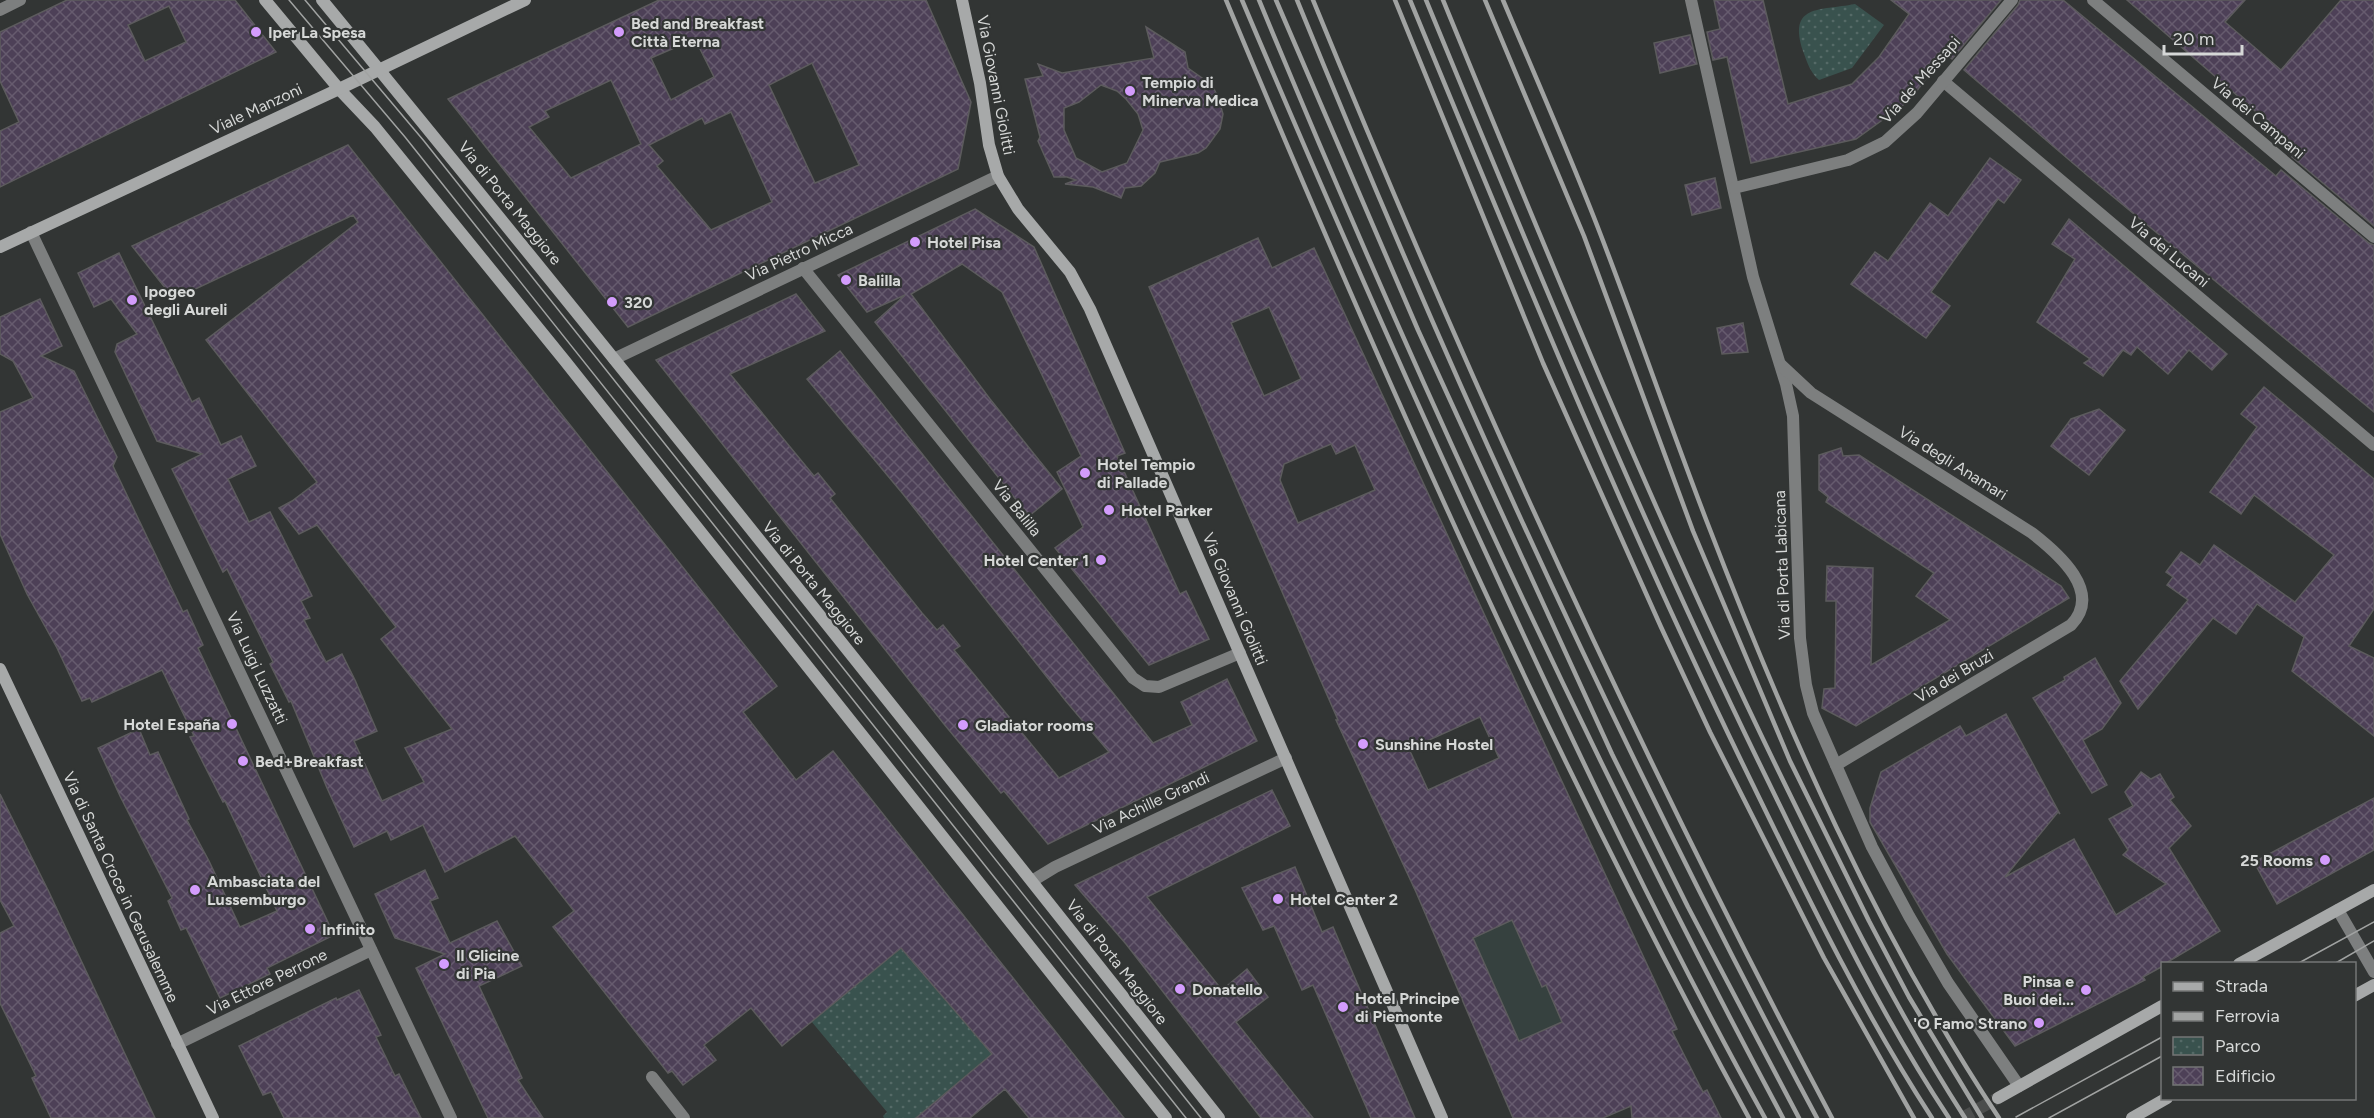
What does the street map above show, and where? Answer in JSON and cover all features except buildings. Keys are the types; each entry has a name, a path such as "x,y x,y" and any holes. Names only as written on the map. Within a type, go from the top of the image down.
{"main road":[{"path":"265,0 339,89 375,127 565,361 1166,1118"},
{"name":"Via di Porta Maggiore","path":"322,0 381,69 614,359 1032,880 1219,1118"},
{"name":"Viale Manzoni","path":"0,247 525,0"},
{"name":"Via Giovanni Giolitti","path":"962,0 980,83 989,145 998,176 1018,209 1063,264 1083,295 1442,1118"},
{"name":"Via di Santa Croce in Gerusalemme","path":"0,669 213,1118"},
{"path":"2241,962 2374,890"},
{"path":"2356,995 2374,986"},
{"path":"1998,1098 2161,1007"},
{"path":"2132,1118 2164,1100"}],"street":[{"path":"0,10 20,0"},
{"name":"Via di Porta Labicana","path":"1691,0 1755,284 1790,400 1795,435 1799,618 1803,671 1813,714 1872,848 1909,916 1948,983 2019,1086"},
{"name":"Via de' Messapi","path":"1734,188 1832,165 1868,152 1886,142 1906,124 2012,0"},
{"name":"Via dei Campani","path":"2093,0 2374,237"},
{"name":"Via dei Lucani","path":"1943,81 2374,445"},
{"name":"Via Pietro Micca","path":"614,359 998,176"},
{"name":"Via Luigi Luzzatti","path":"32,232 452,1118"},
{"name":"Via Balilla","path":"803,268 1133,678 1145,686 1159,687 1240,653"},
{"name":"Via degli Anamari","path":"1780,364 1811,393 2043,542 2061,559 2078,582 2083,594 2082,609"},
{"name":"Via dei Bruzi","path":"1836,765 2064,631 2076,621 2082,609"},
{"name":"Via Achille Grandi","path":"1032,880 1286,758"},
{"path":"2338,910 2374,972"},
{"name":"Via Ettore Perrone","path":"177,1044 371,950"},
{"path":"652,1077 684,1118"}],"shaded area":[{"path":"1532,830 1633,1050 1508,1106 1412,883"}],"green space":[{"path":"1855,4 1884,25 1852,68 1819,80 1807,63 1799,36 1803,17 1810,12"},
{"path":"901,948 992,1054 916,1118 884,1118 887,1112 811,1021"}],"tunnel":[{"path":"1962,1118 1998,1098"}],"tram line":[{"path":"289,0 405,137 1186,1118"},
{"path":"305,0 424,141 1201,1118"},
{"path":"2301,962 2374,922"},
{"path":"2337,962 2374,941"},
{"path":"2016,1117 2161,1038"},
{"path":"2049,1118 2161,1057"}],"railway":[{"path":"1226,0 1347,284 1473,566 1606,844 1749,1118"},
{"path":"1242,0 1395,352 1555,703 1622,843 1765,1118"},
{"path":"1259,0 1380,284 1507,565 1641,844 1783,1118"},
{"path":"1276,0 1418,330 1612,754 1688,907 1799,1118"},
{"path":"1297,0 1416,284 1542,566 1676,844 1817,1118"},
{"path":"1313,0 1433,284 1559,566 1691,844 1832,1118"},
{"path":"1395,0 1543,363 1661,627 1710,732 1824,958 1914,1118"},
{"path":"1410,0 1575,395 1707,688 1837,954 1932,1118"},
{"path":"1426,0 1590,392 1676,587 1852,952 1898,1036 1949,1118"},
{"path":"1443,0 1604,387 1732,674 1866,946 1913,1033 1965,1118"},
{"path":"1485,0 1584,236 1693,531 1790,761 1909,997 1982,1118"},
{"path":"1503,0 1589,204 1707,522 1802,753 1874,903 1913,976 1999,1118"}],"place":[{"name":"Iper La Spesa","path":"256,32"},
{"name":"Bed and Breakfast Città Eterna","path":"619,32"},
{"name":"Tempio di Minerva Medica","path":"1130,91"},
{"name":"Hotel Pisa","path":"915,242"},
{"name":"Balilla","path":"846,280"},
{"name":"Ipogeo degli Aureli","path":"132,300"},
{"name":"320","path":"612,302"},
{"name":"Hotel Tempio di Pallade","path":"1085,473"},
{"name":"Hotel Parker","path":"1109,510"},
{"name":"Hotel Center 1","path":"1101,560"},
{"name":"Hotel España","path":"232,724"},
{"name":"Gladiator rooms","path":"963,725"},
{"name":"Sunshine Hostel","path":"1363,744"},
{"name":"Bed+Breakfast","path":"243,761"},
{"name":"25 Rooms","path":"2325,860"},
{"name":"Ambasciata del Lussemburgo","path":"195,890"},
{"name":"Hotel Center 2","path":"1278,899"},
{"name":"Infinito","path":"310,929"},
{"name":"Il Glicine di Pia","path":"444,964"},
{"name":"Donatello","path":"1180,989"},
{"name":"Pinsa e Buoi dei...","path":"2086,990"},
{"name":"Hotel Principe di Piemonte","path":"1343,1007"},
{"name":"'O Famo Strano","path":"2039,1023"}]}
